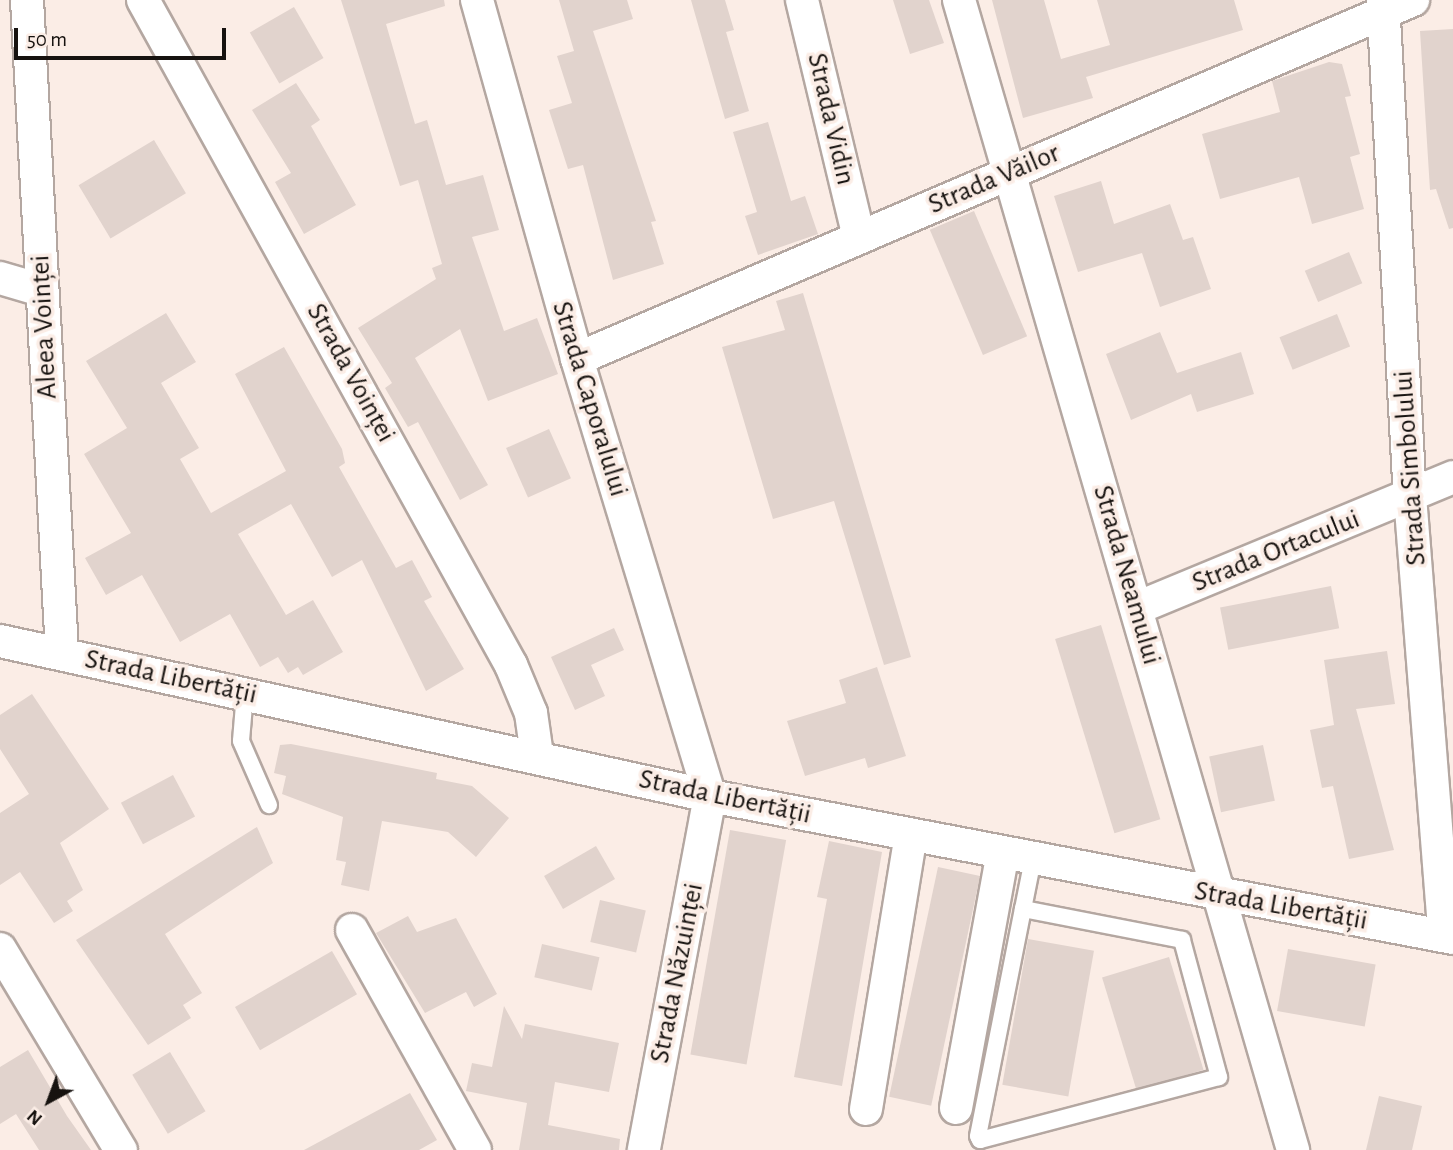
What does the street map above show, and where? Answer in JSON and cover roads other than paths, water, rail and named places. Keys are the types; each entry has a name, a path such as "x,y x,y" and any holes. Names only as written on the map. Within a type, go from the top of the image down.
{"street":[{"name":"Aleea Voinței","path":"27,0 62,653"},
{"name":"Strada Voinței","path":"143,0 511,665 531,713 537,755"},
{"name":"Strada Caporalului","path":"477,0 577,359 710,796"},
{"name":"Strada Vidin","path":"802,0 859,237"},
{"name":"Strada Neamului","path":"959,0 1293,1150"},
{"name":"Strada Văilor","path":"577,359 1010,172 1384,6 1413,0"},
{"name":"Strada Simbolului","path":"1384,6 1410,496 1441,700 1449,937"},
{"path":"0,278 41,290"},
{"name":"Strada Ortacului","path":"1137,608 1453,477"},
{"path":"1410,496 1453,500"},
{"name":"Strada Libertății","path":"0,641 537,755 710,796 1449,937"},
{"name":"Strada Năzuinței","path":"644,1150 710,796"},
{"path":"866,1109 911,835"},
{"path":"956,1108 1003,853"},
{"path":"352,930 475,1150"},
{"path":"0,949 121,1150"}],"lane":[{"path":"245,692 241,741 269,805"},
{"path":"1023,909 1182,940 1219,1077 980,1140 1023,909 1033,859"}]}
